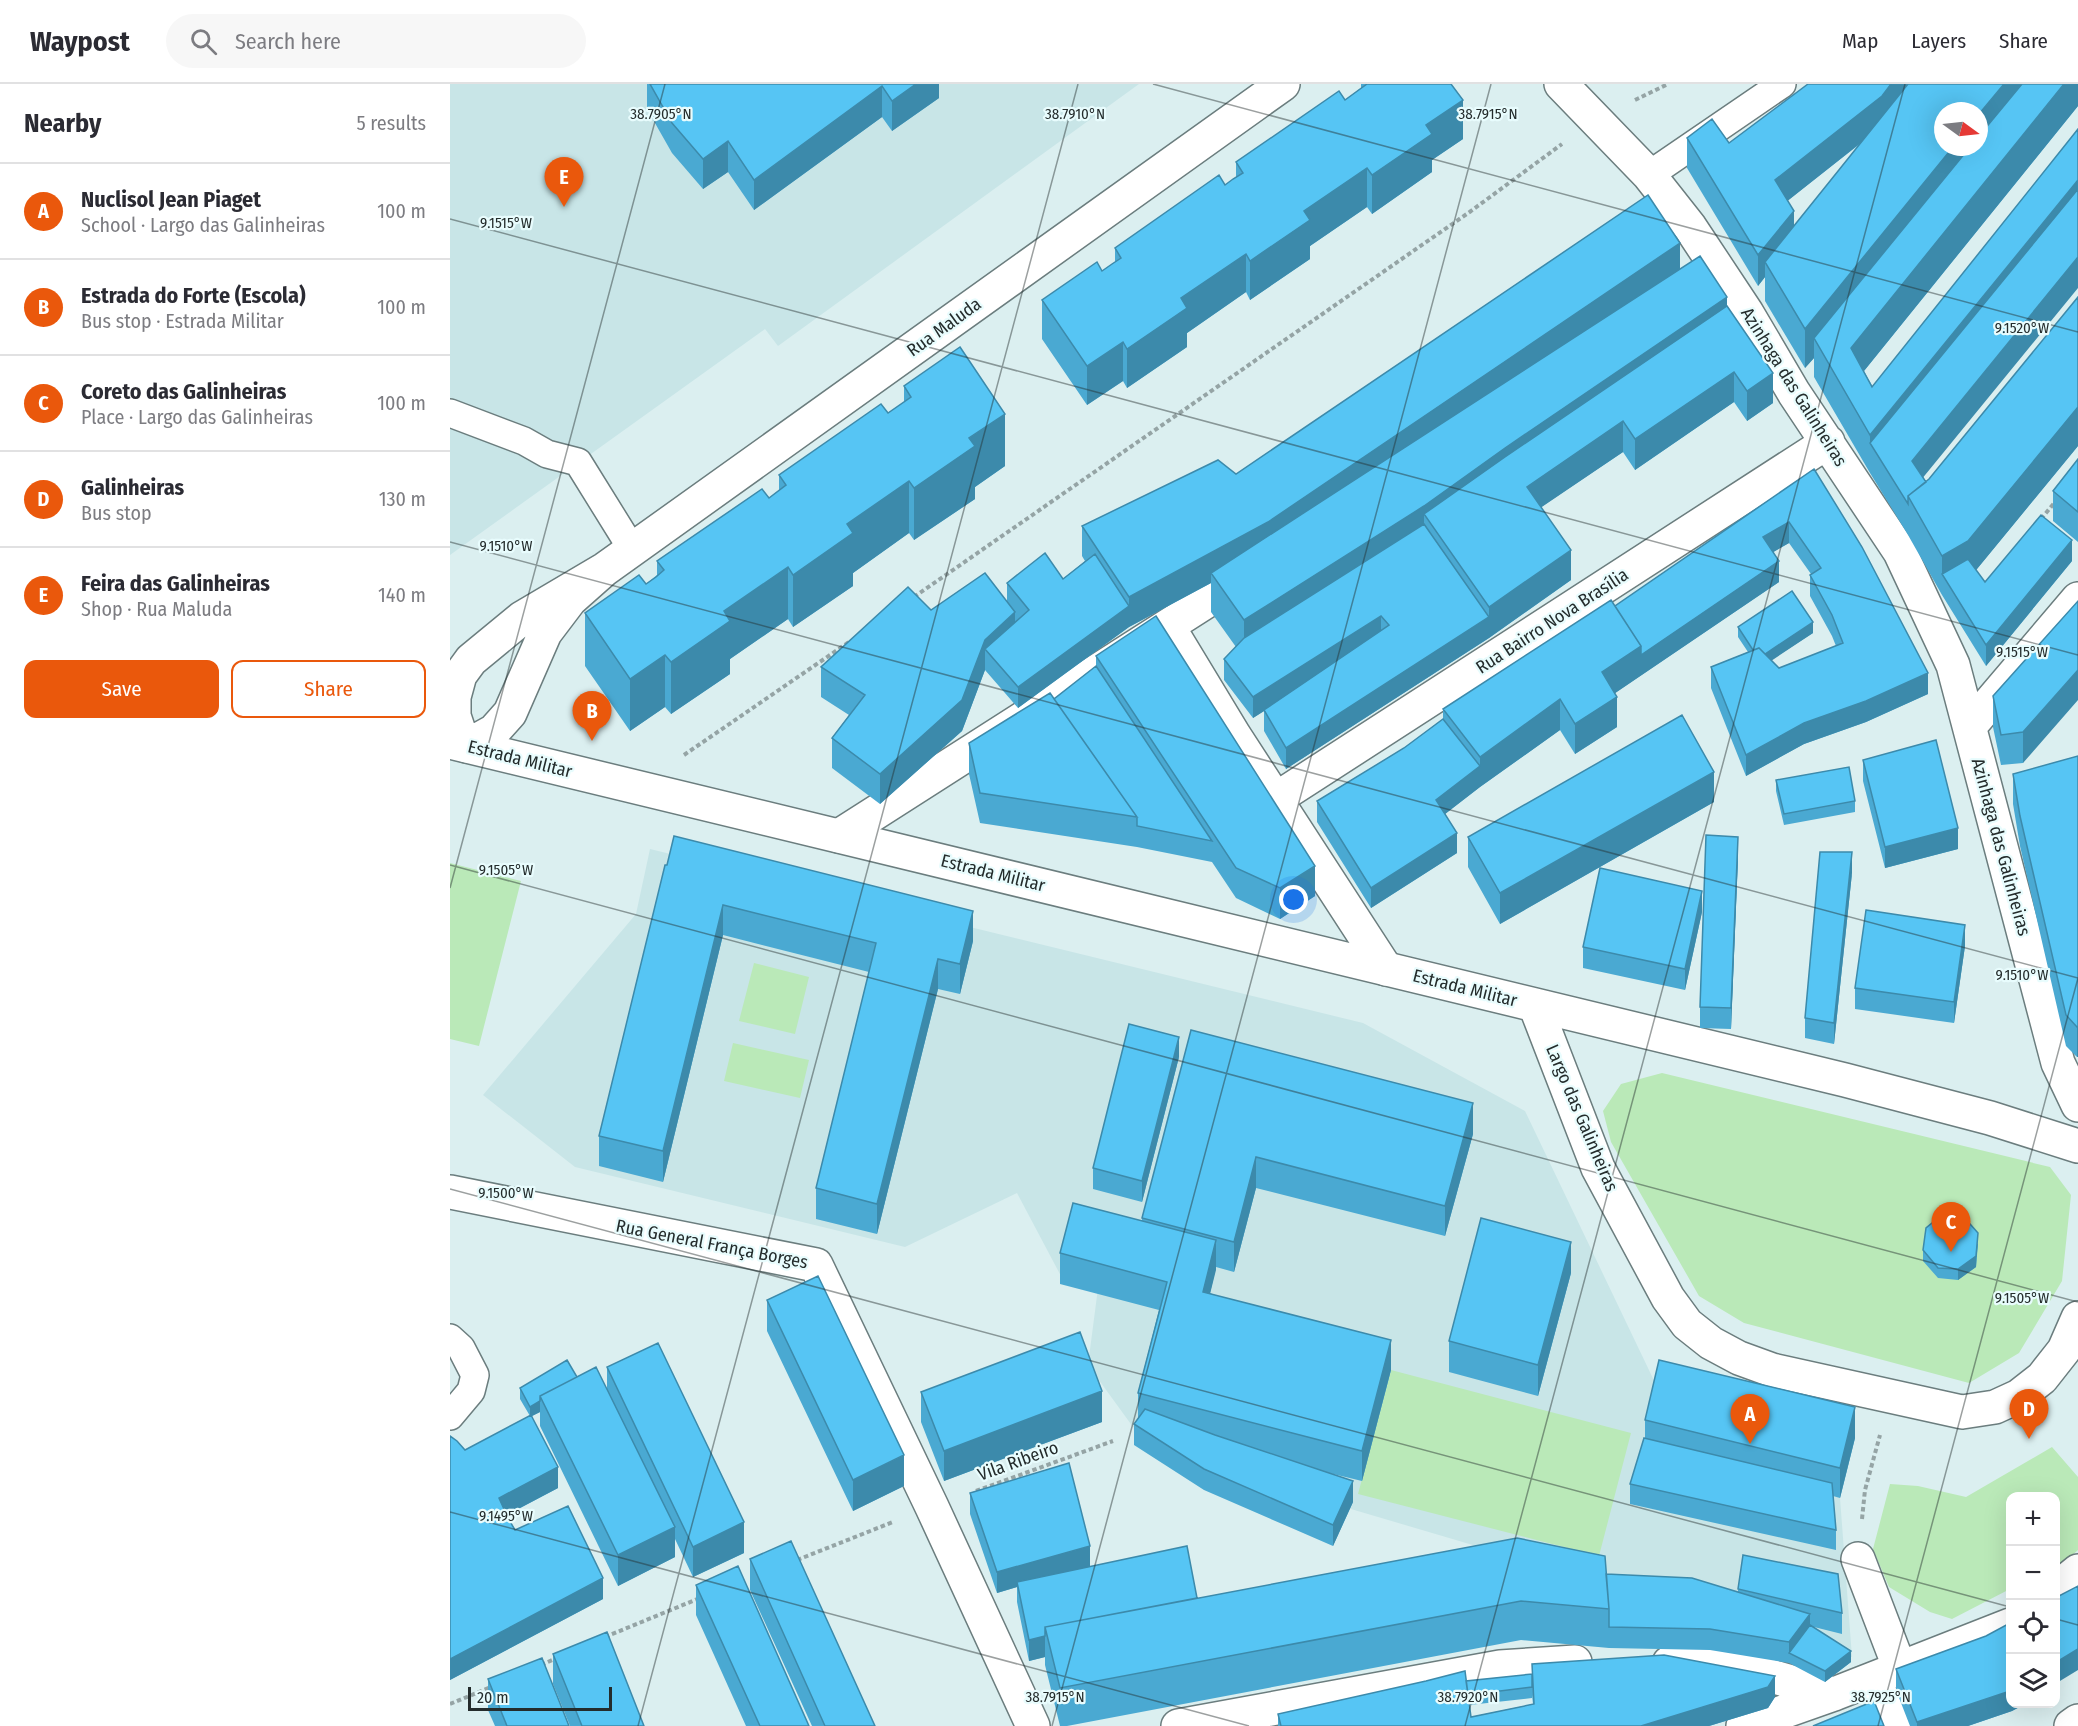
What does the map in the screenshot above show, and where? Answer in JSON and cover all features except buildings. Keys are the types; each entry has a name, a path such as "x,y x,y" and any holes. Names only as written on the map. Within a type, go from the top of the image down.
{"street":[{"name":"Rua Maluda","path":"605,569 1283,84"},
{"name":"Azinhaga das Galinheiras","path":"1561,84 1649,176 1696,236 1747,313 1794,393 1900,552 1953,665 2058,1064 2078,1105"},
{"name":"Rua Bairro Nova Brasília","path":"1276,799 1828,442"},
{"path":"839,836 1269,561"},
{"path":"605,569 570,600 546,633 510,713 494,731 459,744 459,731 454,717 454,697 460,675 471,660 522,618 605,569"},
{"path":"1970,726 2078,599"},
{"path":"1168,626 1386,969"},
{"name":"Estrada Militar","path":"459,744 1536,1005"},
{"path":"1536,1005 1845,1080 1990,1118 2078,1146"},
{"name":"Largo das Galinheiras","path":"1536,1005 1598,1168 1668,1298 1687,1324 1711,1343 1739,1358 1772,1370 1962,1412 1995,1407 2019,1396 2042,1378 2064,1350 2078,1318"},
{"name":"Rua General França Borges","path":"450,1192 816,1265 932,1507 1033,1726"},
{"path":"1858,1559 1887,1674 1894,1726"},
{"path":"2060,1585 2078,1571"},
{"path":"1743,1726 1834,1694 2006,1628"},
{"path":"1178,1726 1500,1666 1608,1661"},
{"path":"1642,1662 1732,1665 1834,1694"},
{"path":"2071,1726 2078,1721"}],"lane":[{"path":"1649,176 1782,84"},
{"path":"450,412 524,441 547,454 578,462 632,549"},
{"path":"450,1338 461,1348 475,1375 471,1391 450,1416"}],"path":[{"path":"909,601 1462,218 1595,120 1668,84"},
{"path":"2039,522 2059,498"},
{"path":"636,787 850,641"},
{"path":"1865,1490 1890,1397"},
{"name":"Vila Ribeiro","path":"932,1507 1113,1441"},
{"path":"790,1563 932,1507"},
{"path":"604,1638 702,1597"},
{"path":"538,1666 560,1657"},
{"path":"450,1704 494,1685"}],"shaded area":[{"path":"450,84 1139,84 778,346 765,329 450,555"},
{"path":"650,849 1363,1023 1525,1111 1659,1391 1855,1438 1840,1498 1852,1657 1334,1504 1331,1485 1133,1427 1088,1365 1098,1288 1062,1278 1017,1193 905,1247 575,1167 483,1095 636,914"}],"green space":[{"path":"450,863 521,881 479,1046 450,1039"},
{"path":"754,963 809,977 795,1034 739,1021"},
{"path":"733,1043 809,1060 800,1098 724,1081"},
{"path":"1662,1073 2050,1167 2071,1195 2062,1281 2019,1353 1969,1383 1744,1323 1699,1296 1611,1142 1603,1111 1621,1084"},
{"path":"1391,1370 1631,1433 1599,1556 1358,1494"},
{"path":"2052,1447 2078,1477 2078,1550 2060,1564 2060,1492 2006,1492 2006,1591 1952,1619 1930,1612 1889,1587 1873,1549 1890,1484 1918,1486 1966,1497"}],"place":[{"name":"Feira das Galinheiras","path":"564,207"},
{"name":"Estrada do Forte (Escola)","path":"592,741"},
{"name":"Coreto das Galinheiras","path":"1951,1252"},
{"name":"Galinheiras","path":"2029,1439"},
{"name":"Nuclisol Jean Piaget","path":"1750,1444"}]}
